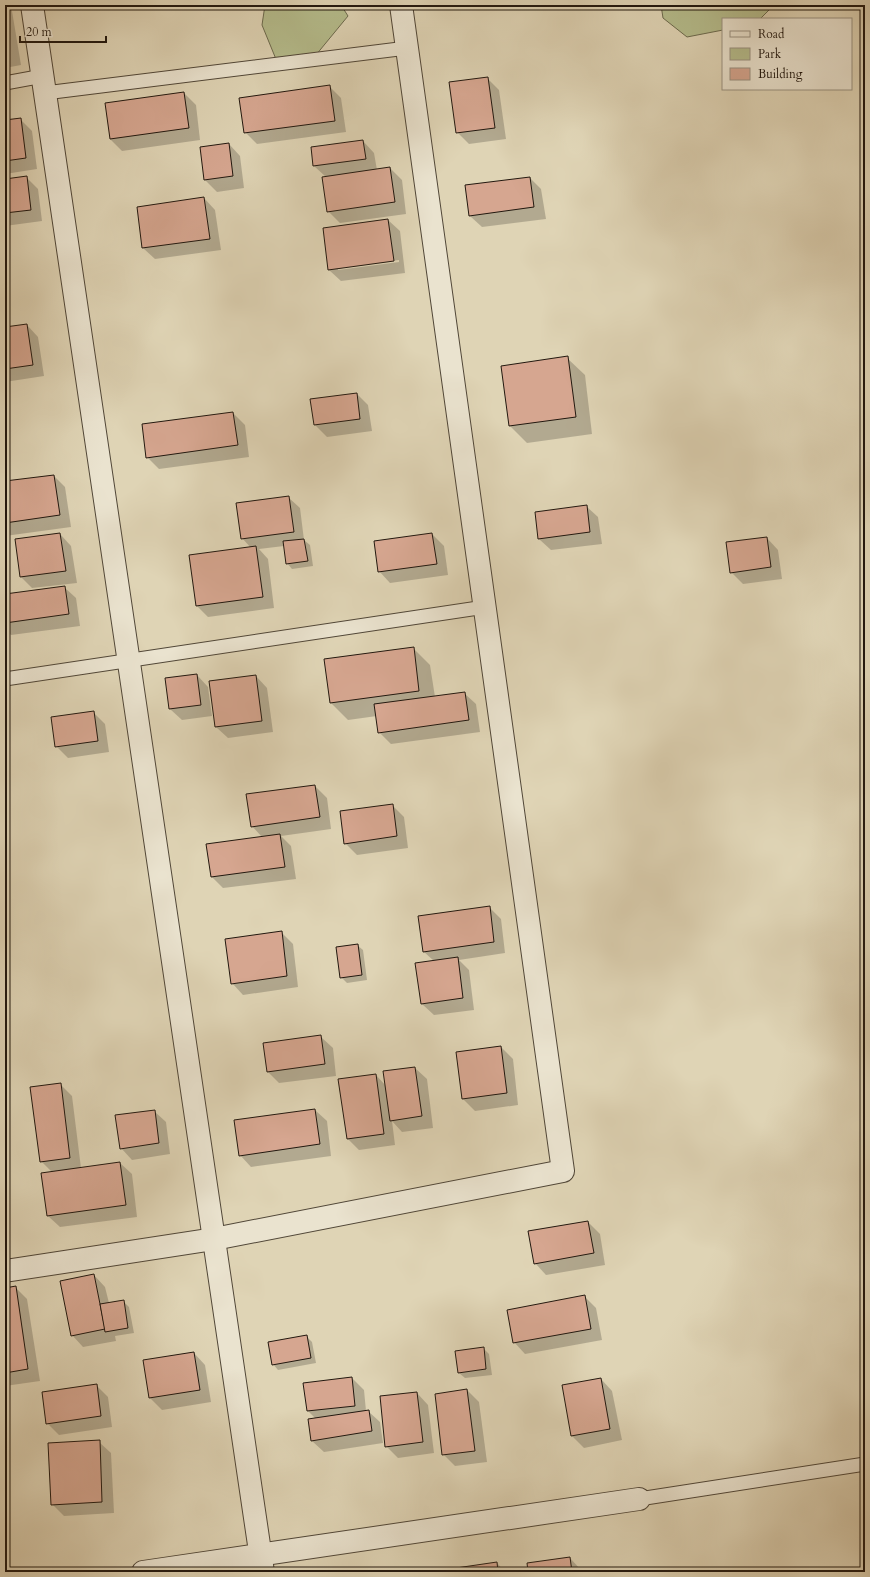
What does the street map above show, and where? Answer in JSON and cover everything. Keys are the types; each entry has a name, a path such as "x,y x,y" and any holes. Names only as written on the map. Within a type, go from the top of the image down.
{"street":[{"path":"32,5 261,1563"},
{"path":"5,1271 214,1239 563,1171 401,5"},
{"path":"143,1572 261,1563 639,1499"}],"lane":[{"path":"5,83 44,85 407,48"},
{"path":"5,679 485,607"},
{"path":"639,1499 865,1464"}],"green space":[{"path":"265,5 341,5 348,16 311,61 280,69 262,25"},
{"path":"661,5 774,5 761,18 722,18 722,30 687,37 663,18"}],"building":[{"path":"488,77 495,128 456,133 449,82"},
{"path":"330,85 335,121 244,133 239,98"},
{"path":"184,92 189,128 110,139 105,103"},
{"path":"21,118 26,158 5,161 5,120"},
{"path":"363,140 366,159 313,166 311,147"},
{"path":"229,143 233,176 204,180 200,147"},
{"path":"390,167 395,202 327,212 322,177"},
{"path":"27,176 31,210 5,213 5,179"},
{"path":"530,177 534,207 469,216 465,185"},
{"path":"204,197 210,239 142,248 137,207"},
{"path":"388,219 394,261 328,270 323,228"},
{"path":"27,324 33,365 5,369 5,327"},
{"path":"568,356 576,417 509,426 501,366"},
{"path":"357,393 360,419 314,425 310,399"},
{"path":"233,412 238,445 146,458 142,424"},
{"path":"54,475 60,515 5,523 5,481"},
{"path":"289,496 294,532 241,539 236,503"},
{"path":"587,505 590,532 538,539 535,512"},
{"path":"60,533 66,571 20,577 15,539"},
{"path":"432,533 437,564 378,572 374,541"},
{"path":"767,537 771,567 730,573 726,542"},
{"path":"304,539 308,561 286,564 283,541"},
{"path":"256,546 263,597 196,606 189,555"},
{"path":"65,586 69,614 5,623 5,594"},
{"path":"414,647 419,691 330,703 324,659"},
{"path":"197,674 201,705 169,709 165,678"},
{"path":"256,675 262,721 215,727 209,681"},
{"path":"465,692 469,720 378,733 374,704"},
{"path":"94,711 98,741 55,747 51,717"},
{"path":"315,785 320,817 251,827 246,794"},
{"path":"393,804 397,836 344,844 340,811"},
{"path":"280,834 285,867 211,877 206,844"},
{"path":"490,906 494,942 423,952 418,916"},
{"path":"282,931 287,976 231,984 225,939"},
{"path":"358,944 362,975 340,978 336,947"},
{"path":"458,957 463,998 421,1004 415,963"},
{"path":"321,1035 325,1064 267,1072 263,1043"},
{"path":"501,1046 507,1093 462,1099 456,1052"},
{"path":"415,1067 422,1116 390,1121 383,1071"},
{"path":"376,1074 384,1134 347,1139 338,1079"},
{"path":"61,1083 70,1158 40,1162 30,1087"},
{"path":"315,1109 320,1144 239,1156 234,1120"},
{"path":"155,1110 159,1143 120,1149 115,1115"},
{"path":"120,1162 126,1205 47,1216 41,1173"},
{"path":"588,1221 594,1253 534,1264 528,1231"},
{"path":"94,1274 105,1329 71,1336 60,1281"},
{"path":"16,1286 28,1369 5,1373 5,1288"},
{"path":"585,1295 591,1329 513,1343 507,1310"},
{"path":"124,1300 128,1328 105,1332 100,1304"},
{"path":"307,1335 311,1358 272,1365 268,1342"},
{"path":"484,1347 486,1369 458,1373 455,1351"},
{"path":"194,1352 200,1390 149,1398 143,1360"},
{"path":"352,1377 355,1406 307,1411 303,1383"},
{"path":"601,1378 610,1429 571,1436 562,1385"},
{"path":"97,1384 101,1416 46,1424 42,1392"},
{"path":"467,1389 475,1451 442,1455 435,1394"},
{"path":"417,1392 423,1442 385,1447 380,1396"},
{"path":"369,1410 372,1431 311,1441 308,1419"},
{"path":"100,1440 102,1502 51,1505 48,1443"},
{"path":"570,1557 572,1572 528,1572 527,1563"},
{"path":"497,1562 498,1572 456,1572 456,1568"}]}
